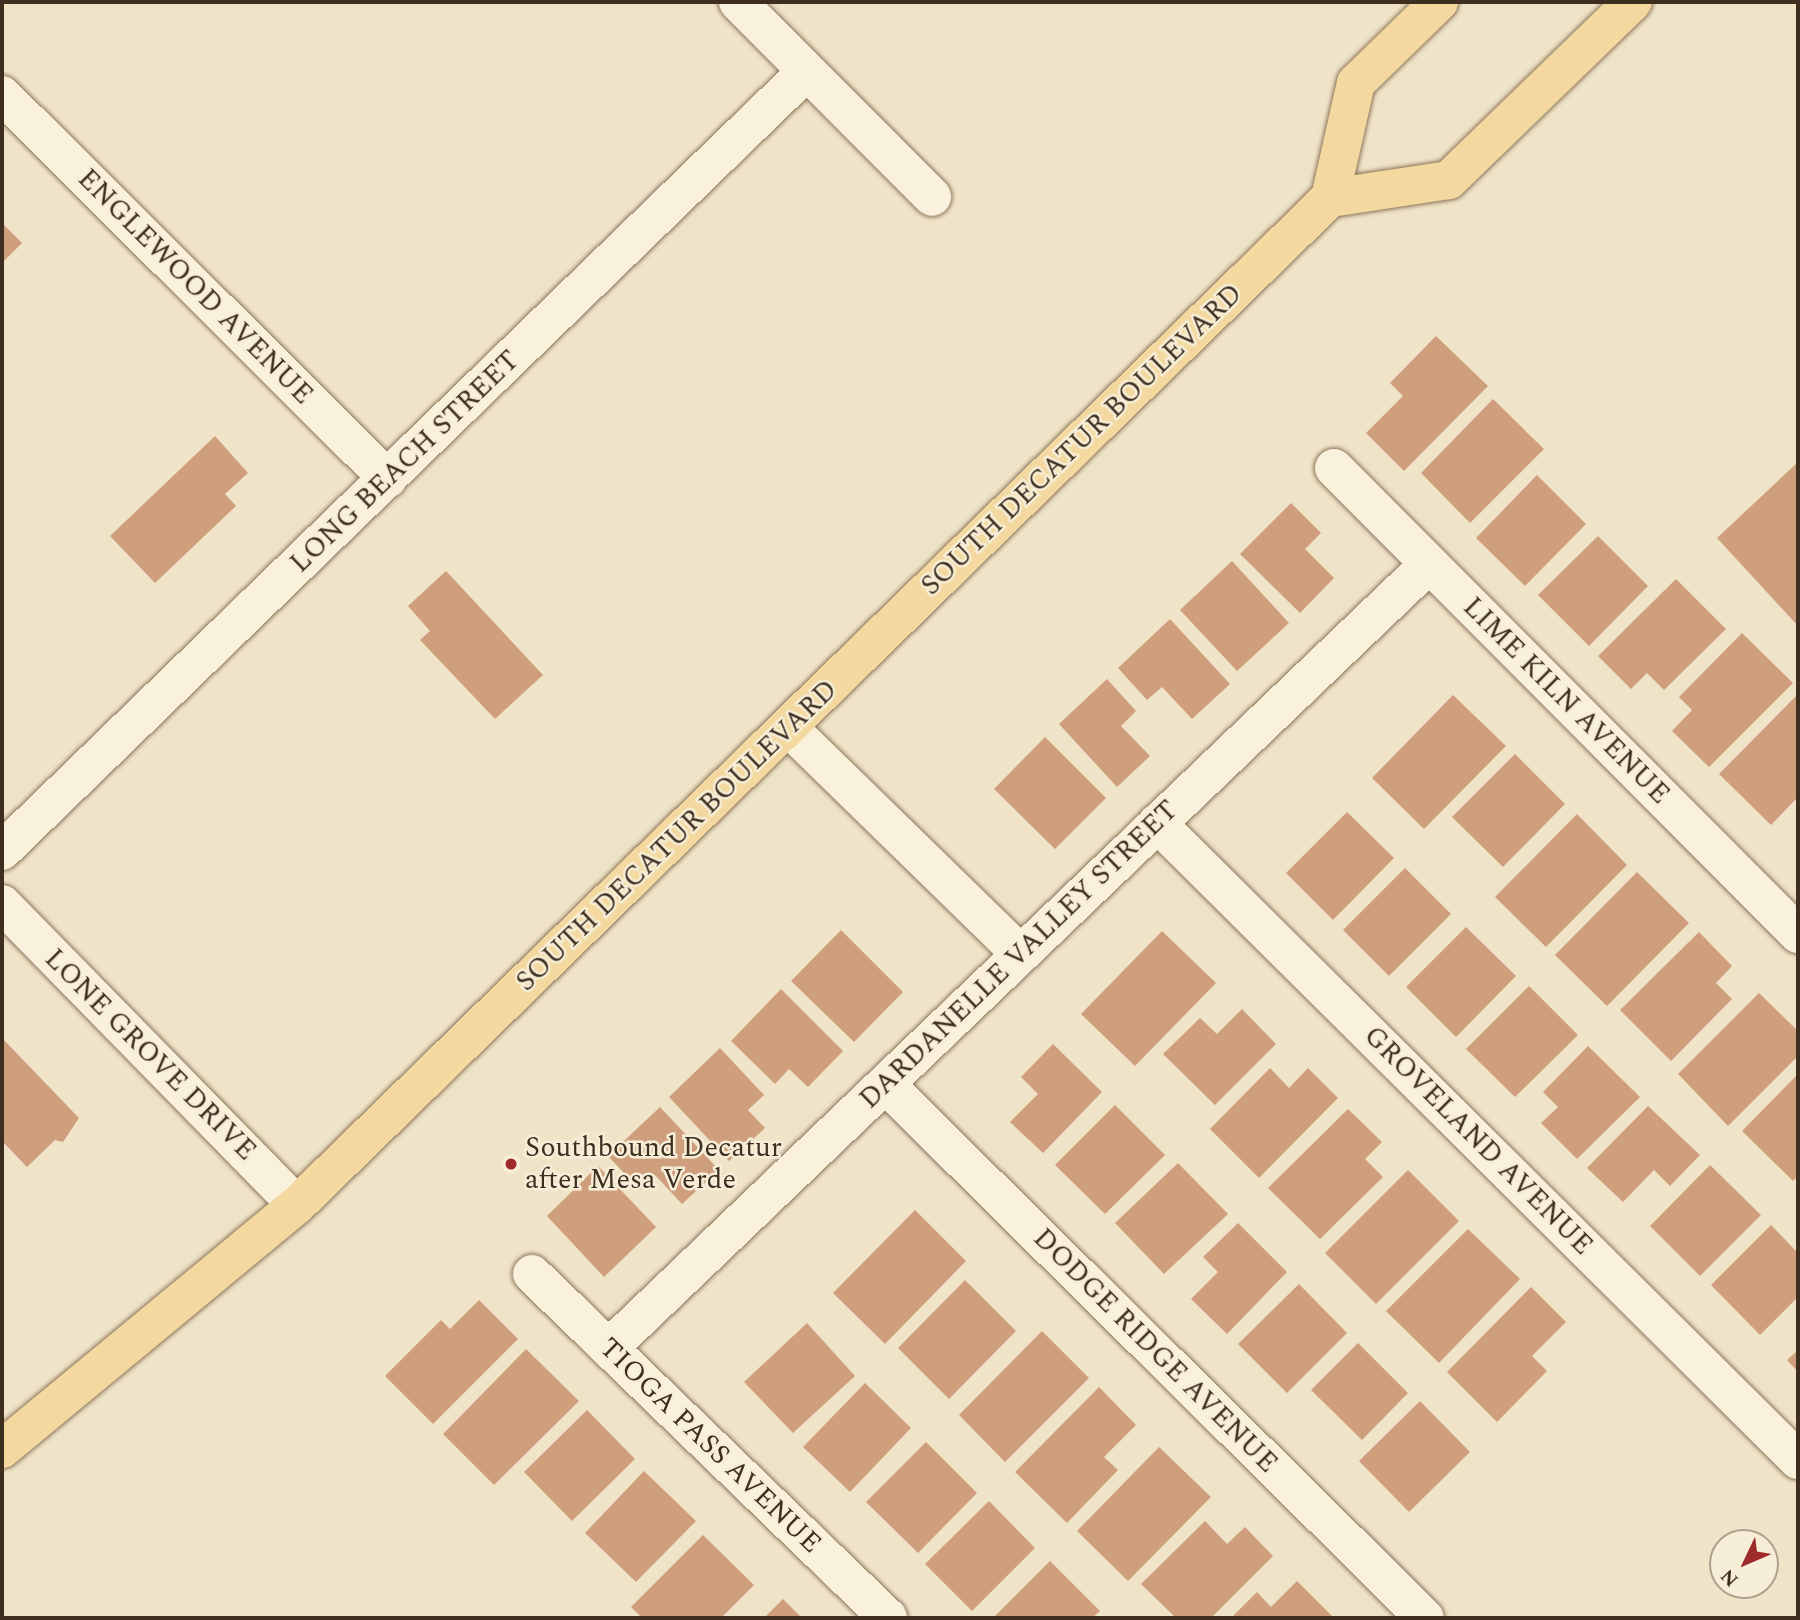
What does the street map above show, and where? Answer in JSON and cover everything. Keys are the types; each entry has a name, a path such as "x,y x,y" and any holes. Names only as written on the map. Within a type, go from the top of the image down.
{"main road":[{"path":"1439,2 1356,83 1329,198 1449,180 1633,2"},
{"name":"SOUTH DECATUR BOULEVARD","path":"2,1449 298,1205 1329,198"}],"street":[{"path":"738,2 932,197"},
{"name":"LONG BEACH STREET","path":"2,851 806,72"},
{"name":"ENGLEWOOD AVENUE","path":"2,94 388,479"},
{"name":"LIME KILN AVENUE","path":"1334,468 1798,933"},
{"name":"DARDANELLE VALLEY STREET","path":"610,1347 1429,564"},
{"path":"788,727 1021,954"},
{"name":"GROVELAND AVENUE","path":"1157,823 1798,1460"},
{"name":"LONE GROVE DRIVE","path":"2,904 298,1205"},
{"name":"DODGE RIDGE AVENUE","path":"885,1084 1425,1618"},
{"name":"TIOGA PASS AVENUE","path":"532,1274 888,1618"}],"building":[{"path":"2,223 22,243 2,263"},
{"path":"1436,336 1488,386 1404,471 1366,433 1403,396 1390,383"},
{"path":"1493,399 1544,449 1470,523 1421,473"},
{"path":"215,436 248,473 225,494 236,506 155,583 110,536"},
{"path":"1798,462 1798,626 1717,538"},
{"path":"1537,475 1586,524 1525,586 1476,538"},
{"path":"1291,503 1321,533 1305,549 1334,578 1300,613 1240,554"},
{"path":"1598,536 1648,586 1589,646 1538,595"},
{"path":"1232,561 1289,623 1237,671 1180,610"},
{"path":"446,571 543,675 495,719 420,640 430,631 408,606"},
{"path":"1676,579 1726,629 1664,690 1647,673 1631,689 1598,656"},
{"path":"1170,619 1230,684 1192,719 1162,687 1147,700 1118,668"},
{"path":"1742,633 1793,683 1709,767 1672,731 1692,710 1679,697"},
{"path":"1107,679 1136,711 1121,726 1150,756 1117,787 1059,724"},
{"path":"1798,694 1798,797 1771,825 1719,774"},
{"path":"1453,695 1506,746 1424,829 1372,778"},
{"path":"1045,737 1106,798 1055,849 994,789"},
{"path":"1515,754 1565,804 1503,867 1452,817"},
{"path":"1347,812 1394,858 1333,920 1286,873"},
{"path":"1577,814 1627,865 1546,947 1495,897"},
{"path":"1405,868 1451,914 1389,976 1343,930"},
{"path":"1637,872 1689,923 1607,1006 1555,955"},
{"path":"1466,927 1516,976 1456,1037 1406,987"},
{"path":"841,930 903,992 854,1042 791,981"},
{"path":"1162,931 1216,983 1135,1066 1081,1014"},
{"path":"1699,932 1732,966 1716,983 1732,999 1671,1061 1620,1010"},
{"path":"1529,986 1578,1035 1515,1097 1466,1049"},
{"path":"781,989 843,1051 808,1087 789,1069 775,1084 731,1041"},
{"path":"1759,993 1798,1031 1798,1056 1728,1126 1678,1074"},
{"path":"1242,1009 1276,1044 1215,1105 1163,1054 1200,1018 1217,1034"},
{"path":"2,1038 79,1118 63,1142 55,1140 27,1167 2,1141"},
{"path":"1053,1044 1102,1092 1043,1153 1010,1122 1038,1094 1021,1077"},
{"path":"1588,1046 1640,1097 1577,1159 1541,1123 1558,1107 1543,1092"},
{"path":"720,1048 764,1095 748,1110 765,1128 729,1161 669,1097"},
{"path":"1270,1068 1289,1088 1308,1068 1338,1098 1259,1178 1210,1129"},
{"path":"1798,1074 1798,1176 1793,1181 1742,1131"},
{"path":"1115,1105 1165,1155 1105,1214 1055,1165"},
{"path":"1648,1106 1700,1155 1670,1186 1654,1170 1623,1202 1587,1168"},
{"path":"660,1107 719,1170 682,1204 655,1175 640,1190 608,1156"},
{"path":"1348,1109 1382,1142 1365,1159 1383,1177 1320,1239 1268,1188"},
{"path":"1178,1163 1228,1214 1164,1274 1115,1223"},
{"path":"1710,1165 1761,1215 1700,1276 1650,1226"},
{"path":"598,1166 656,1227 604,1277 547,1216"},
{"path":"1408,1170 1459,1221 1376,1304 1325,1253"},
{"path":"915,1210 966,1261 885,1344 833,1293"},
{"path":"1238,1223 1287,1272 1227,1334 1191,1299 1218,1272 1203,1257"},
{"path":"1771,1225 1798,1253 1798,1297 1760,1335 1711,1285"},
{"path":"1468,1229 1520,1279 1439,1363 1386,1311"},
{"path":"965,1280 1016,1331 949,1399 898,1348"},
{"path":"1299,1284 1347,1333 1287,1393 1238,1344"},
{"path":"1531,1287 1566,1322 1532,1356 1547,1371 1497,1422 1447,1372"},
{"path":"479,1300 518,1339 433,1424 385,1376 441,1320 450,1329"},
{"path":"807,1323 855,1376 793,1433 744,1382"},
{"path":"1042,1331 1089,1378 1005,1462 959,1415"},
{"path":"1358,1343 1408,1393 1362,1440 1311,1390"},
{"path":"526,1349 579,1401 494,1485 443,1434"},
{"path":"1798,1350 1798,1372 1787,1360"},
{"path":"865,1383 911,1428 850,1492 803,1447"},
{"path":"1099,1387 1136,1425 1104,1457 1118,1470 1067,1523 1015,1472"},
{"path":"1420,1401 1470,1452 1409,1512 1359,1461"},
{"path":"587,1410 635,1459 572,1521 524,1472"},
{"path":"926,1442 977,1493 918,1553 866,1502"},
{"path":"1159,1447 1211,1497 1128,1581 1077,1531"},
{"path":"644,1471 696,1521 636,1582 585,1533"},
{"path":"989,1501 1035,1548 972,1611 925,1564"},
{"path":"1205,1521 1227,1544 1245,1527 1273,1556 1211,1618 1176,1618 1141,1584"},
{"path":"703,1535 754,1585 721,1618 642,1618 631,1607"},
{"path":"1050,1561 1100,1611 1092,1618 993,1618"},
{"path":"1297,1581 1334,1618 1231,1618 1257,1592 1271,1607"},
{"path":"783,1599 802,1618 764,1618"}],"place":[{"name":"Southbound Decatur after Mesa Verde","path":"511,1164"}]}
